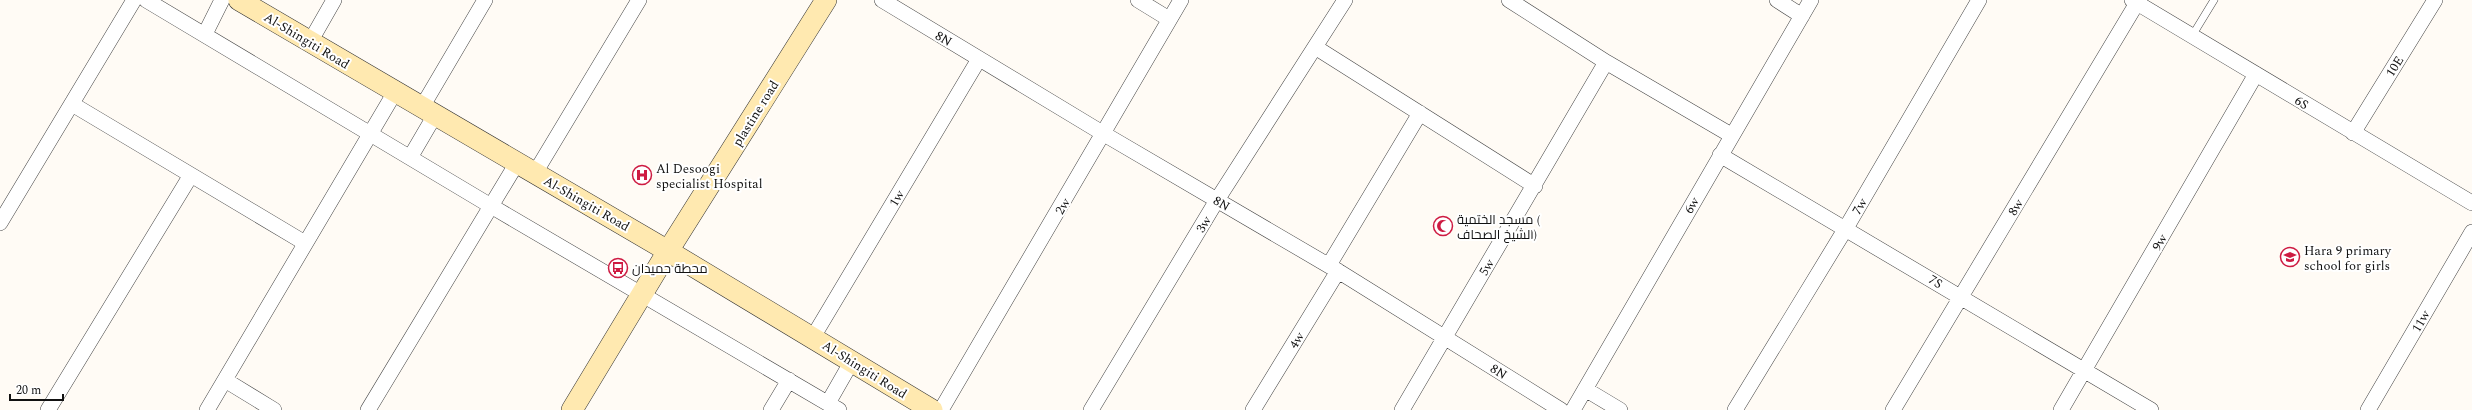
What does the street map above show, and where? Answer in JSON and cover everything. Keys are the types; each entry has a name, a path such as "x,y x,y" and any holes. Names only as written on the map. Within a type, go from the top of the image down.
{"street":[{"path":"0,223 134,0"},
{"path":"146,0 371,132 491,206 833,407 852,361"},
{"path":"205,34 222,0"},
{"name":"Al-Shingiti Road","path":"239,0 668,251 932,410"},
{"path":"310,42 334,0"},
{"path":"411,156 429,111 485,0"},
{"path":"535,173 639,0"},
{"name":"plastine road","path":"572,410 668,251 826,0"},
{"name":"8N","path":"882,0 1104,134 1333,268 1561,410"},
{"path":"1138,0 1169,19"},
{"name":"2w","path":"941,410 1104,134 1181,0"},
{"name":"3w","path":"1091,410 1217,200 1345,0"},
{"path":"1509,0 1606,62 1731,135"},
{"path":"1777,0 1802,16"},
{"name":"6w","path":"1573,410 1731,135 1811,0"},
{"name":"7w","path":"1735,410 1846,228 1980,0"},
{"name":"10E","path":"2353,133 2436,0"},
{"name":"6S","path":"2134,2 2472,204"},
{"name":"8w","path":"1893,410 2134,2"},
{"path":"1315,47 1535,186"},
{"name":"1w","path":"813,337 979,59"},
{"name":"5w","path":"1402,410 1444,336 1535,186 1606,62"},
{"name":"9w","path":"2061,410 2086,370 2256,74"},
{"path":"207,410 395,92"},
{"path":"72,104 305,243"},
{"name":"4w","path":"1253,410 1420,113"},
{"name":"7S","path":"1720,155 1961,296 2151,410"},
{"path":"368,410 516,163"},
{"path":"48,410 191,175"},
{"name":"11w","path":"2368,410 2472,232"},
{"path":"225,380 274,410"},
{"path":"771,410 789,380"},
{"path":"1585,389 1620,410"}],"lane":[{"path":"2192,36 2214,0"}],"place":[{"name":"Al Desoogi specialist Hospital","path":"642,175"},
{"name":"مسجد الختمية ( الشيخ الصحاف)","path":"1443,226"},
{"name":"Hara 9 primary school for girls","path":"2290,257"},
{"name":"محطة حميدان","path":"618,268"}]}
